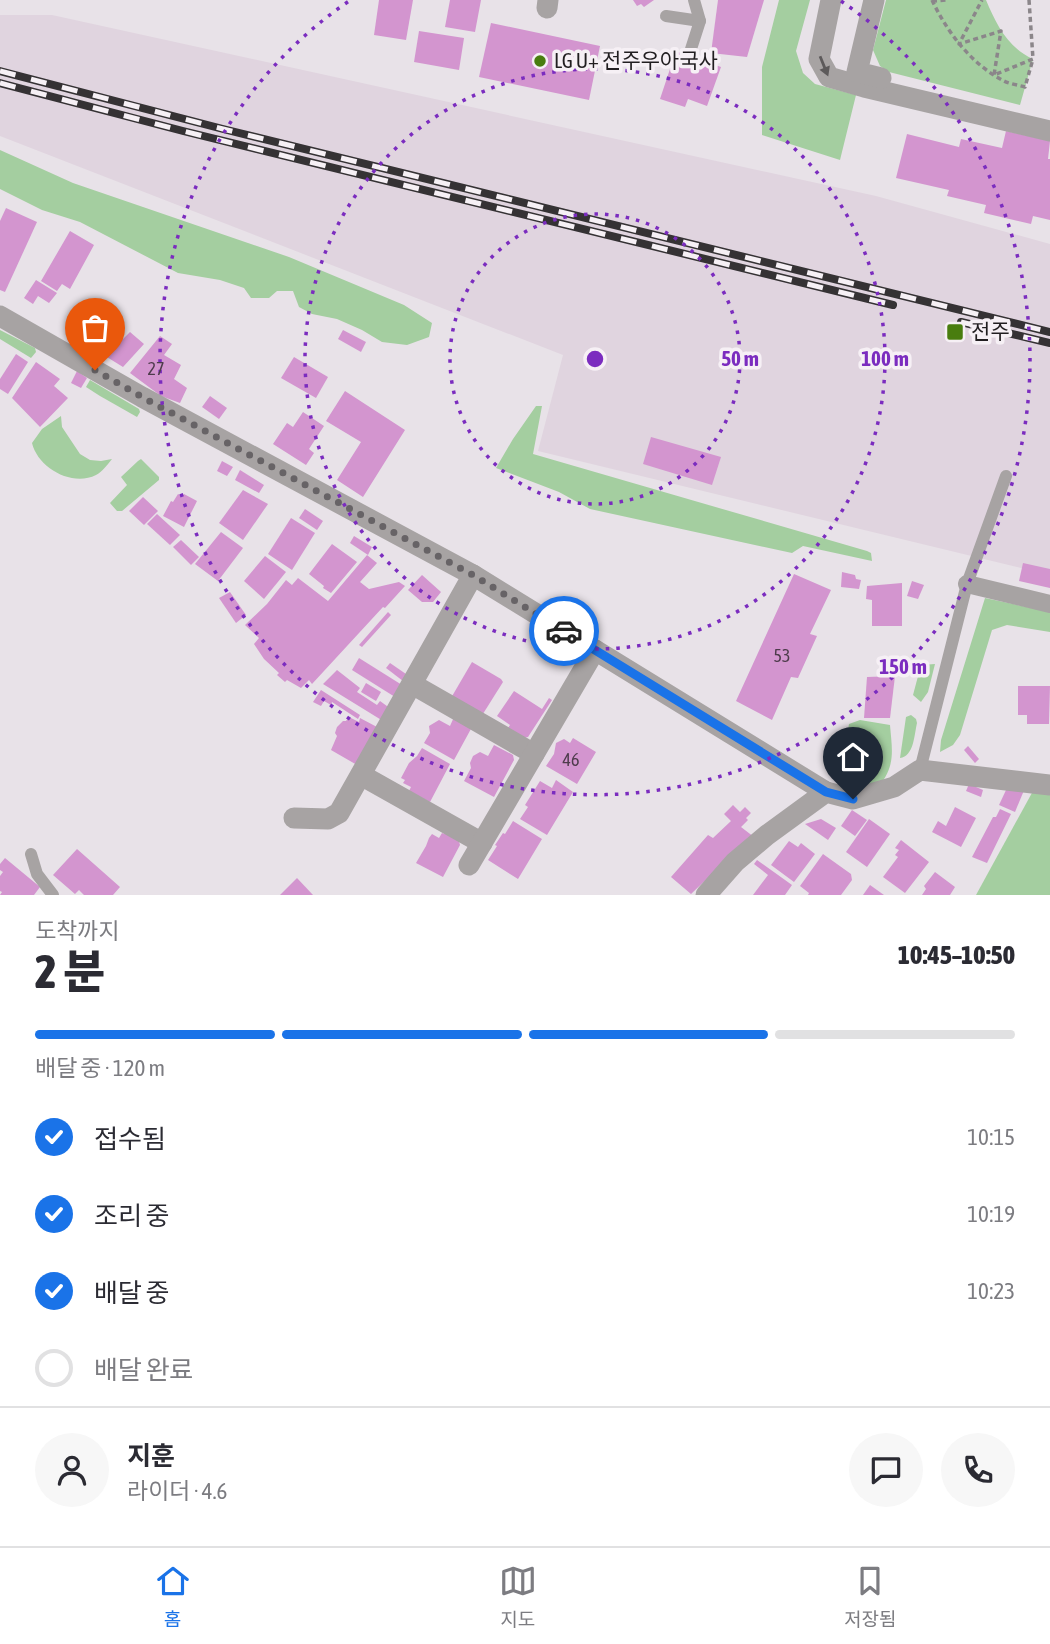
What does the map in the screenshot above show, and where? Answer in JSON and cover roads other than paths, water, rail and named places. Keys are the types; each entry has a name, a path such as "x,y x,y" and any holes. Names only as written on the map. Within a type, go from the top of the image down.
{"street":[{"path":"831,0 819,59 829,77 1050,131"},
{"path":"874,0 856,72 1050,117"},
{"path":"0,316 142,397 473,575 826,792 853,799 894,787 920,770 1050,785"},
{"path":"294,818 328,819 340,813 473,575"},
{"path":"967,584 1050,604"},
{"path":"468,865 595,650"},
{"path":"412,684 534,754"},
{"path":"361,775 482,843"},
{"path":"706,895 735,862 777,827 826,792"}],"lane":[{"path":"691,49 700,20 694,0"},
{"path":"666,16 700,20"},
{"path":"920,770 967,584 1006,476"},
{"path":"31,853 37,874 53,895"}],"railway":[{"path":"0,71 223,129 1050,332"},
{"path":"0,83 183,131 893,305"},
{"path":"961,322 1050,343"}],"place":[{"name":"LG U+ 전주우아국사","path":"540,61"},
{"name":"전주","path":"955,332"}]}
